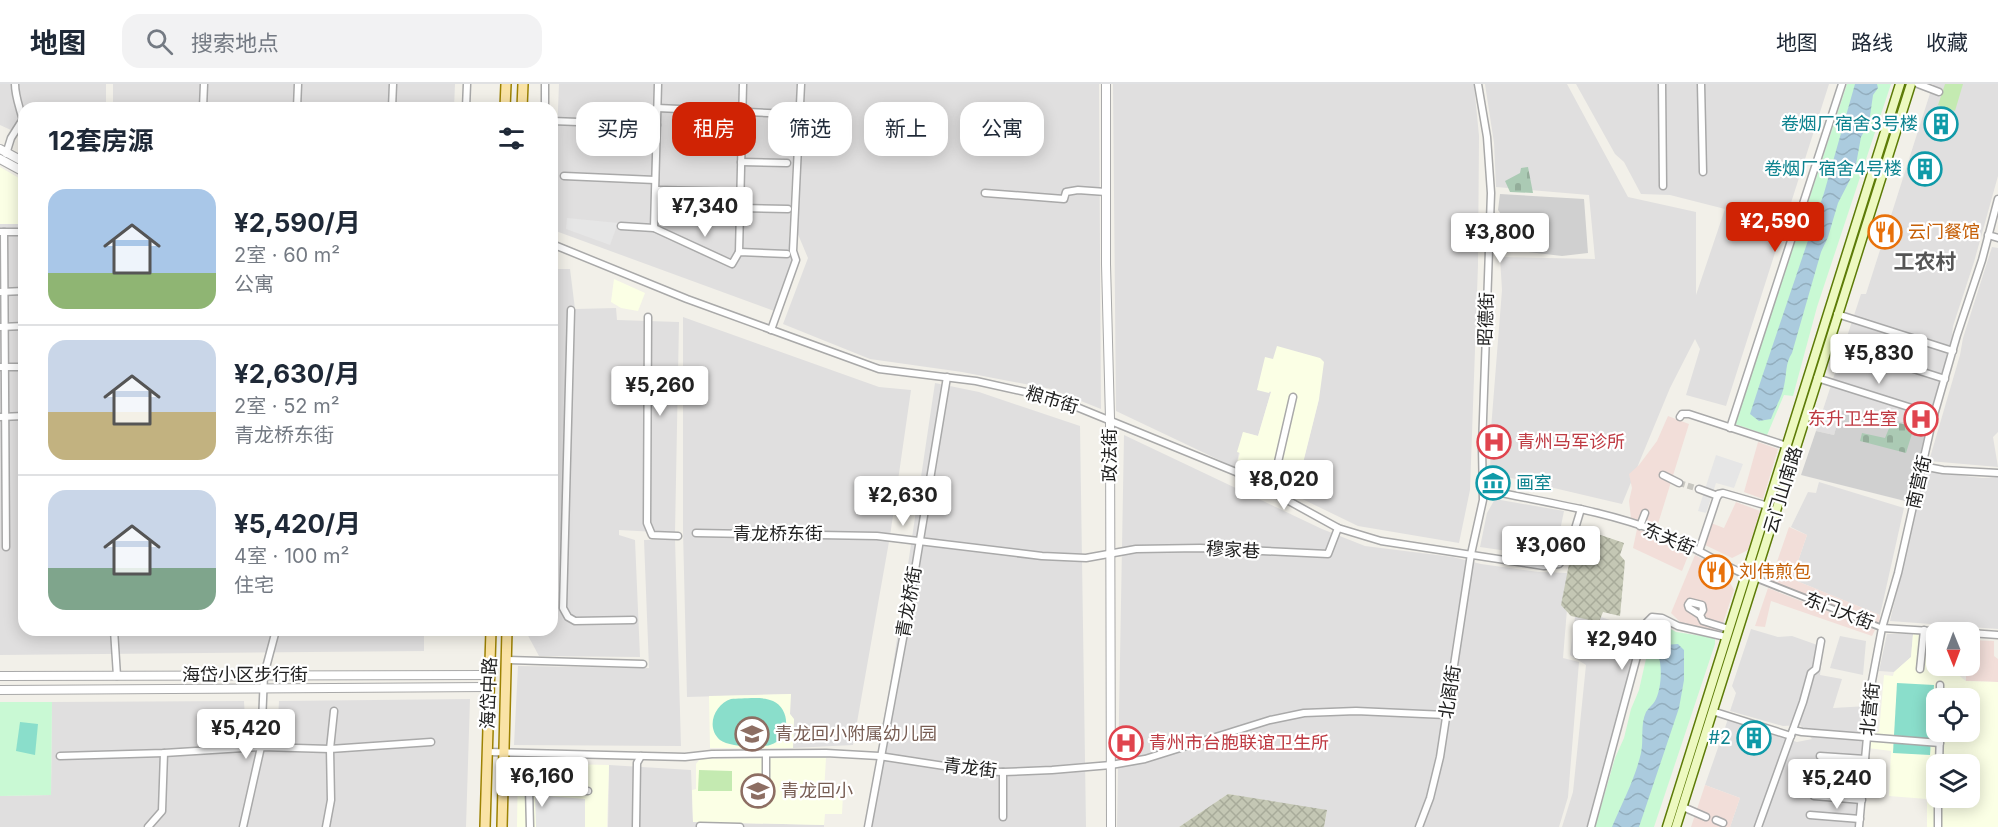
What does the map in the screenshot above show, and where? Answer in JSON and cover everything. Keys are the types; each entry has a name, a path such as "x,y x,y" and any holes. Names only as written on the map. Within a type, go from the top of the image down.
{"main road":[{"path":"505,102 506,84"},
{"path":"522,84 522,102"},
{"name":"云门山南路","path":"1667,827 1728,633 1750,577 1798,427 1900,84"},
{"name":"云门山南路","path":"1676,827 1712,711 1768,506 1787,446 1798,427 1817,378 1911,84"},
{"name":"海岱中路","path":"485,827 491,636"},
{"name":"海岱中路","path":"502,827 507,636"}],"street":[{"path":"15,84 18,105"},
{"path":"203,102 204,84"},
{"path":"297,102 298,84"},
{"path":"392,102 393,84"},
{"path":"466,102 467,84"},
{"path":"544,102 545,84"},
{"path":"657,102 658,84"},
{"path":"742,84 742,102"},
{"path":"771,330 796,260 793,251 801,84"},
{"name":"政法街","path":"1106,84 1111,827"},
{"name":"昭德街","path":"1471,554 1484,492 1482,447 1491,193 1487,137 1478,84"},
{"path":"1662,84 1663,186"},
{"path":"1701,84 1703,172"},
{"path":"1730,428 1842,84"},
{"path":"1918,84 1939,92"},
{"path":"558,121 576,122"},
{"path":"2,154 18,127"},
{"path":"2,154 18,160"},
{"path":"2,154 18,166"},
{"path":"654,228 656,156"},
{"path":"621,226 654,228 732,264 739,252 741,156"},
{"path":"741,162 787,163"},
{"path":"564,176 655,180"},
{"path":"658,190 740,192"},
{"path":"985,193 1064,200 1066,192 1078,190 1106,192"},
{"name":"南营街","path":"1882,628 1898,573 1934,415 1998,199"},
{"path":"740,208 788,209"},
{"path":"6,547 2,232 18,232"},
{"path":"1988,235 1998,238"},
{"name":"粮市街","path":"558,246 687,299 879,369 947,377 1057,399 1236,472 1338,528 1381,541 1544,566 1559,564 1567,555 1581,509"},
{"path":"739,252 787,254"},
{"path":"2,292 18,291"},
{"path":"571,310 563,608 568,617 575,621 633,620"},
{"path":"1837,314 1953,351"},
{"path":"648,316 647,524 652,535 678,536"},
{"path":"2,327 18,326"},
{"path":"1828,342 1848,348"},
{"path":"1857,351 1945,379"},
{"path":"2,367 18,367"},
{"name":"青龙桥街","path":"868,827 947,377"},
{"path":"1817,378 1934,415"},
{"path":"1268,489 1275,475 1293,397"},
{"path":"1680,417 1682,414 1689,414 1787,446"},
{"path":"3,417 18,416"},
{"path":"1922,466 1943,470 1998,472"},
{"path":"1663,475 1679,483"},
{"path":"1699,489 1718,496"},
{"name":"东关街","path":"1484,492 1492,491 1581,509 1659,532 1750,577"},
{"path":"1699,551 1718,496 1723,493 1768,506"},
{"path":"1640,526 1645,513"},
{"name":"穆家巷","path":"1110,553 1136,549 1200,548 1328,554 1338,528"},
{"name":"青龙桥东街","path":"696,533 846,534 1042,556 1086,558 1110,553"},
{"name":"北阁街","path":"1419,827 1437,773 1471,554"},
{"name":"东门大街","path":"1750,577 1882,628 1924,630"},
{"path":"1700,615 1703,621 1728,633"},
{"path":"1591,827 1646,623 1652,617 1662,618 1678,626 1728,633"},
{"name":"北营街","path":"1859,827 1872,681 1882,628"},
{"path":"1920,669 1924,630"},
{"path":"1980,634 1998,635"},
{"path":"114,636 117,676"},
{"path":"243,827 261,747 264,675 274,636"},
{"path":"1758,827 1811,673 1816,669 1821,641"},
{"path":"506,660 643,664"},
{"name":"海岱小区步行街","path":"0,676 490,675"},
{"name":"海岱小区步行街","path":"0,690 489,687"},
{"path":"326,827 331,800 330,749 334,711"},
{"name":"青龙街","path":"487,752 641,756 826,753 879,756 962,770 1003,772 1111,765 1145,759 1270,720 1304,713 1356,711 1446,715"},
{"path":"1712,711 1792,733 1940,743 1940,754"},
{"path":"60,756 261,747 330,749 431,741"},
{"path":"148,827 162,811 164,753"},
{"path":"766,755 766,786"},
{"path":"636,827 637,763 641,756"},
{"path":"1820,756 1865,759"},
{"path":"1003,772 1003,817"},
{"path":"1820,775 1864,779"},
{"path":"530,827 530,788 588,791"},
{"path":"1814,796 1862,800"},
{"path":"1683,807 1706,816"},
{"path":"1938,808 1938,827"},
{"path":"1810,815 1860,819"},
{"path":"700,826 740,827"}],"shaded area":[{"path":"0,84 106,84 106,102 18,102 18,133 0,125"},
{"path":"113,84 455,84 454,102 113,102"},
{"path":"559,84 797,84 796,102 768,102 768,156 793,156 789,237 799,262 777,312 558,232"},
{"path":"805,84 1099,84 1101,409 1051,389 962,372 870,359 783,324 808,258 797,232 801,156 852,156 852,102 804,102"},
{"path":"1113,84 1474,84 1479,136 1478,265 1470,490 1459,543 1358,526 1292,494 1298,482 1319,399 1273,359 1257,390 1271,392 1258,436 1243,432 1236,468 1116,411"},
{"path":"1485,84 1567,84 1628,197 1696,212 1696,295 1725,209 1670,195 1641,194 1624,162 1615,154 1576,84 1829,84 1726,406 1686,395 1700,349 1695,339 1670,388 1622,504 1490,473 1491,429 1502,290 1500,257 1595,259 1589,195 1496,187 1494,143"},
{"path":"1933,84 1998,84 1998,176 1953,326 1951,345 1927,428 1875,415 1872,418 1841,410 1834,435 1816,431 1861,294 1866,294"},
{"path":"0,167 18,178 18,224 0,224"},
{"path":"1500,194 1584,199 1588,253 1562,256 1494,248 1497,237 1501,233 1503,217 1498,210"},
{"path":"567,218 618,223 610,245 566,229"},
{"path":"0,224 18,224 18,636 424,636 424,651 0,655"},
{"path":"1992,247 1998,248 1998,432 1993,437 1998,467 1929,461 1963,338"},
{"path":"558,269 570,269 575,309 616,308 617,320 679,322 675,533 619,530 619,535 635,540 640,657 539,656 528,636 558,636"},
{"path":"614,279 645,293 638,311 621,308 611,302"},
{"path":"683,317 879,387 911,390 890,536 853,745 793,748 794,720 790,714 790,694 687,697 683,531"},
{"path":"1277,346 1320,358 1324,362 1319,399 1298,483 1292,494 1250,472 1236,468 1240,453 1237,452 1243,432 1258,436 1271,392 1257,390 1265,357 1273,359"},
{"path":"935,383 979,392 1080,426 1086,827 869,827"},
{"path":"1841,410 1871,418 1875,415 1927,428 1909,502 1801,475 1816,431 1834,435"},
{"path":"1668,416 1689,424 1657,527 1631,518 1629,501 1632,488 1629,474 1639,465 1657,441"},
{"path":"1124,435 1322,529 1365,546 1453,557 1481,564 1539,572 1570,573 1563,658 1579,662 1568,797 1559,827 1324,827 1327,811 1228,794 1179,827 1117,827"},
{"path":"1758,442 1778,449 1763,499 1744,492"},
{"path":"1716,455 1743,464 1734,488 1716,483 1706,513 1698,511"},
{"path":"1925,471 1982,478 1998,477 1998,629 1980,628 1980,622 1926,624 1890,621"},
{"path":"1819,482 1904,508 1880,615 1792,579 1807,535 1791,527 1808,492 1816,493"},
{"path":"1495,499 1564,511 1555,555 1548,557 1480,547 1487,513"},
{"path":"1736,502 1760,511 1748,550 1732,558 1705,545 1711,523 1724,528"},
{"path":"1789,527 1807,535 1792,579 1880,615 1879,623 1770,582"},
{"path":"1637,529 1690,551 1682,571 1633,548"},
{"path":"1589,531 1624,543 1620,555 1625,561 1620,616 1603,612 1599,622 1571,616 1561,605 1569,564"},
{"path":"675,539 681,746 514,745 518,666 649,668 644,540"},
{"path":"1695,555 1723,570 1734,590 1720,632 1682,624 1671,613"},
{"path":"1768,588 1875,630 1872,636 1771,601 1765,627 1755,626"},
{"path":"1576,609 1638,629 1639,645 1588,827 1562,827 1573,792 1586,665 1570,655"},
{"path":"1751,629 1778,637 1792,636 1823,647 1820,675 1842,679 1833,708 1868,706 1857,827 1730,827 1740,798 1705,785 1728,719 1797,742 1812,739 1800,725 1783,726 1730,711 1736,693 1732,686"},
{"path":"1887,634 1913,634 1911,657 1894,672 1879,671"},
{"path":"1913,634 1926,635 1926,676 1960,676 1966,681 1998,682 1998,827 1927,827 1927,808 1980,808 1980,754 1926,754 1926,799 1889,796 1891,751 1868,748 1869,732 1879,732 1884,675 1893,676 1894,672 1911,657"},
{"path":"1840,636 1866,641 1863,675 1830,668"},
{"path":"1980,640 1994,641 1994,656 1998,659 1998,682 1966,681 1966,676 1980,676"},
{"name":"青龙回小附属幼儿园","path":"791,694 790,714 794,719 793,748 710,748 709,696"},
{"path":"470,699 466,827 0,827 0,796 51,795 52,702 244,701 245,718 278,718 279,701"},
{"name":"青龙回小","path":"826,758 824,792 843,794 842,814 825,814 824,825 693,822 692,790 696,789 696,764 700,759"},
{"path":"518,763 609,765 607,827 517,827"},
{"path":"609,765 691,770 693,822 824,825 824,827 608,827"},
{"path":"1705,785 1740,798 1730,827 1691,827"},
{"path":"1228,794 1327,810 1324,827 1179,827"},
{"path":"535,795 585,799 585,827 536,827"}],"green space":[{"path":"1847,84 1891,84 1817,307 1793,396 1784,395 1767,435 1735,424"},
{"path":"1945,84 1963,84 1955,111 1938,105"},
{"path":"1528,167 1533,193 1510,192 1505,181 1520,173 1521,168"},
{"path":"1892,421 1914,427 1906,453 1860,441 1862,433 1885,438"},
{"path":"1660,623 1676,632 1715,638 1715,644 1654,827 1595,827 1615,758 1624,738 1631,709 1639,690 1650,641 1648,630 1650,624"},
{"path":"1897,683 1934,685 1934,688 1926,688 1926,742 1931,742 1930,754 1893,753"},
{"name":"青龙回小附属幼儿园","path":"731,699 764,699 779,705 783,710 786,724 782,737 770,745 759,746 737,745 720,740 713,729 714,716 720,706"},
{"path":"0,702 52,702 51,795 0,796"},
{"path":"20,722 38,724 35,755 16,751"},
{"path":"699,770 732,771 732,791 698,791"}],"water":[{"path":"1855,84 1877,84 1869,123 1861,137 1855,170 1838,203 1821,252 1788,361 1782,394 1771,419 1759,421 1750,414 1824,193"},
{"path":"1678,644 1684,650 1684,680 1679,708 1639,827 1612,827 1638,763 1642,748 1644,717 1659,691 1661,672 1658,655 1666,647"}],"tunnel":[{"path":"1679,483 1699,489"}],"place":[{"name":"卷烟厂宿舍3号楼","path":"1941,124"},
{"name":"卷烟厂宿舍4号楼","path":"1925,169"},
{"name":"云门餐馆","path":"1885,232"},
{"name":"东升卫生室","path":"1921,419"},
{"name":"青州马军诊所","path":"1494,442"},
{"name":"画室","path":"1493,483"},
{"name":"刘伟煎包","path":"1716,572"},
{"name":"青龙回小附属幼儿园","path":"752,734"},
{"name":"#2","path":"1754,738"},
{"name":"青州市台胞联谊卫生所","path":"1126,743"},
{"name":"青龙回小","path":"758,791"}],"district":[{"name":"工农村","path":"1925,262"}]}
